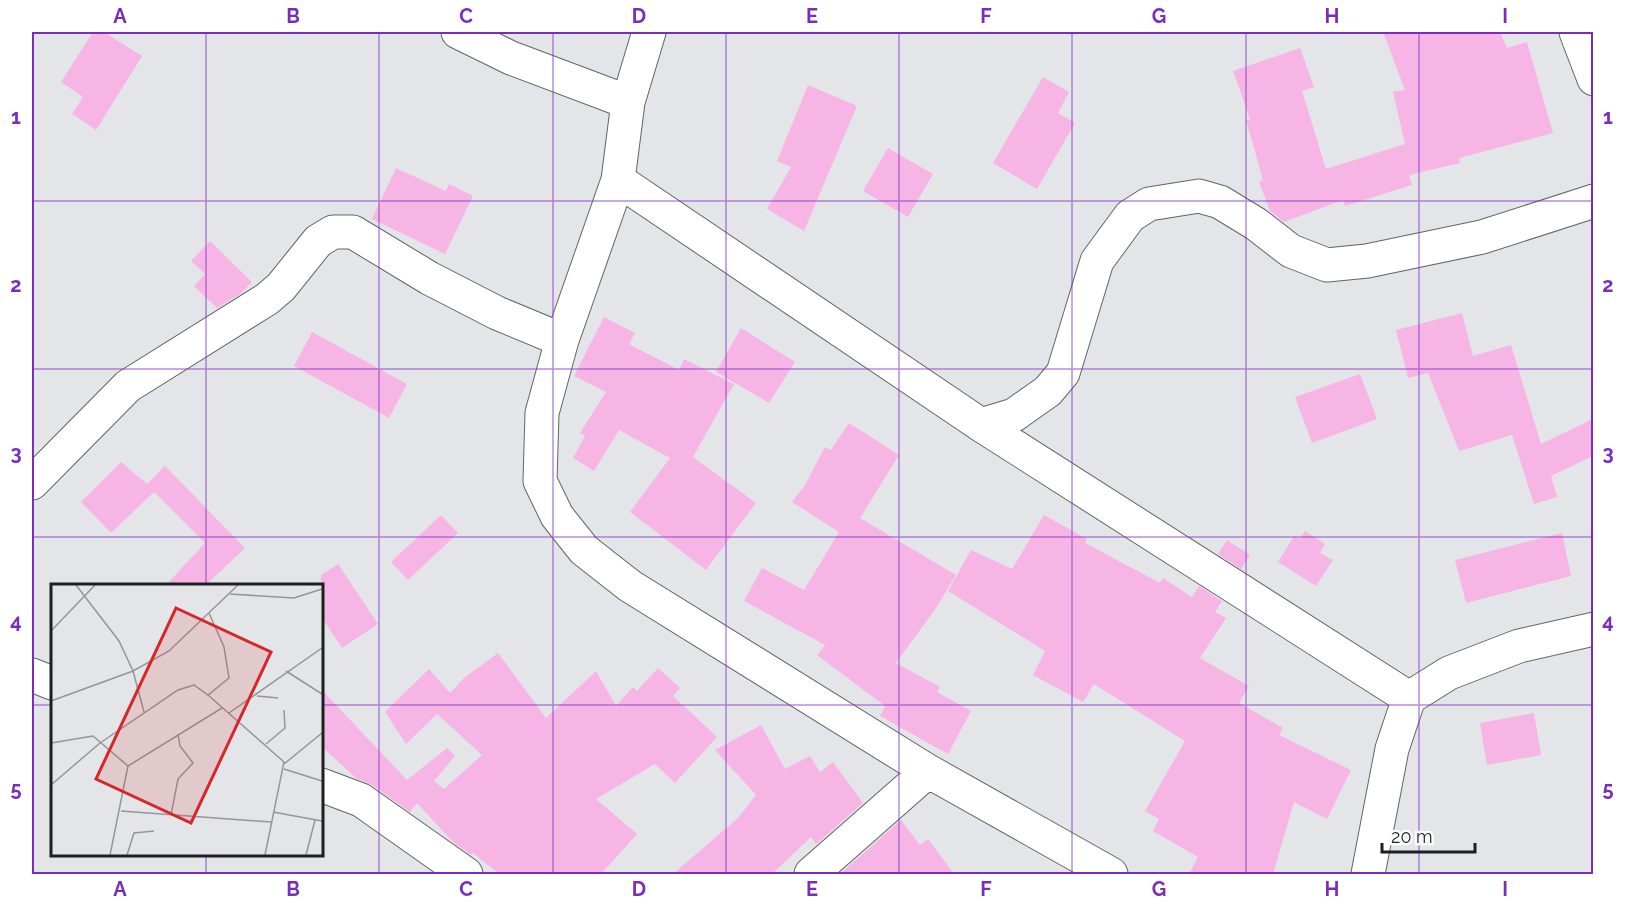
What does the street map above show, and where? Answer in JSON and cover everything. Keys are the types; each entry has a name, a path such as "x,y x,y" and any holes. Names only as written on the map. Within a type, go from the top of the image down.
{"street":[{"path":"458,32 510,58 628,102"},
{"path":"649,32 628,102 618,180 562,340 542,413 540,481 557,516 584,549 630,586 928,771 1111,874"},
{"path":"1576,32 1593,79"},
{"path":"618,180 981,425 1409,698"},
{"path":"981,425 1014,415 1048,391 1063,373 1083,300 1098,261 1130,216 1149,204 1191,196 1220,202 1256,224 1291,251 1327,265 1367,261 1482,237 1593,201"},
{"path":"32,483 128,386 267,299 281,286 318,241 333,232 353,232 429,278 497,313 562,340"},
{"path":"1368,874 1392,749 1409,698 1449,673 1519,646 1593,629"},
{"path":"32,675 51,683"},
{"path":"811,874 928,771"},
{"path":"322,785 361,800 466,874"}],"building":[{"path":"93,32 104,32 142,56 96,130 72,114 83,97 61,82"},
{"path":"1383,32 1500,32 1507,48 1527,42 1553,133 1459,158 1460,163 1409,175 1412,185 1345,206 1343,200 1284,222 1270,211 1259,182 1263,180 1246,120 1250,119 1233,71 1300,48 1314,87 1302,91 1326,169 1405,144 1393,92 1405,90"},
{"path":"1043,77 1069,92 1058,113 1075,123 1037,189 993,163"},
{"path":"808,85 857,106 804,231 767,209 791,167 777,161"},
{"path":"888,148 933,174 908,217 863,191"},
{"path":"396,168 446,191 449,184 473,196 445,254 372,219"},
{"path":"210,241 252,282 240,294 217,308 194,286 205,274 191,261"},
{"path":"1462,313 1473,356 1511,345 1541,444 1593,419 1593,456 1551,476 1557,497 1534,504 1512,435 1459,451 1428,373 1408,378 1396,330"},
{"path":"604,317 635,333 629,344 679,370 684,359 734,384 693,457 756,503 706,570 630,512 670,458 619,430 594,471 573,458 585,436 580,433 606,392 574,376"},
{"path":"741,328 795,362 769,403 716,372"},
{"path":"312,332 407,384 389,418 294,366"},
{"path":"1360,374 1377,419 1312,443 1295,397"},
{"path":"849,423 899,455 860,518 956,575 936,608 896,663 940,687 937,692 971,711 948,754 880,716 885,706 817,655 825,645 744,601 762,568 804,590 839,532 792,502 805,485 825,447 831,450"},
{"path":"121,462 147,484 165,466 245,548 207,584 167,584 205,543 154,492 111,533 81,502"},
{"path":"441,515 458,533 408,580 391,562"},
{"path":"1044,515 1087,539 1085,543 1160,583 1163,578 1192,597 1199,586 1222,601 1215,612 1226,618 1200,658 1249,686 1239,703 1283,728 1279,735 1351,770 1327,819 1294,802 1273,874 1189,874 1198,857 1153,831 1159,819 1145,811 1185,741 1094,684 1083,702 1033,675 1045,651 948,591 971,550 1012,569"},
{"path":"1305,531 1325,544 1320,553 1333,560 1316,586 1278,562 1294,536 1300,539"},
{"path":"1562,533 1571,576 1466,603 1455,560"},
{"path":"1227,540 1250,555 1241,569 1218,554"},
{"path":"338,564 378,624 342,648 322,618 321,575"},
{"path":"498,653 546,718 596,671 616,706 633,687 637,691 658,668 680,688 673,696 717,737 675,783 655,764 596,799 637,834 601,874 499,874 473,853 471,855 454,843 417,803 410,812 372,785 356,778 322,747 322,690 407,780 447,748 455,756 434,781 444,789 482,755 437,714 406,744 385,712 429,669 450,693 464,678"},
{"path":"1534,713 1541,755 1487,765 1480,723"},
{"path":"761,725 785,769 810,756 820,772 833,762 863,803 816,844 811,837 772,874 673,874 738,818 756,795 715,750"},
{"path":"901,820 920,845 928,839 954,874 840,874"}]}
